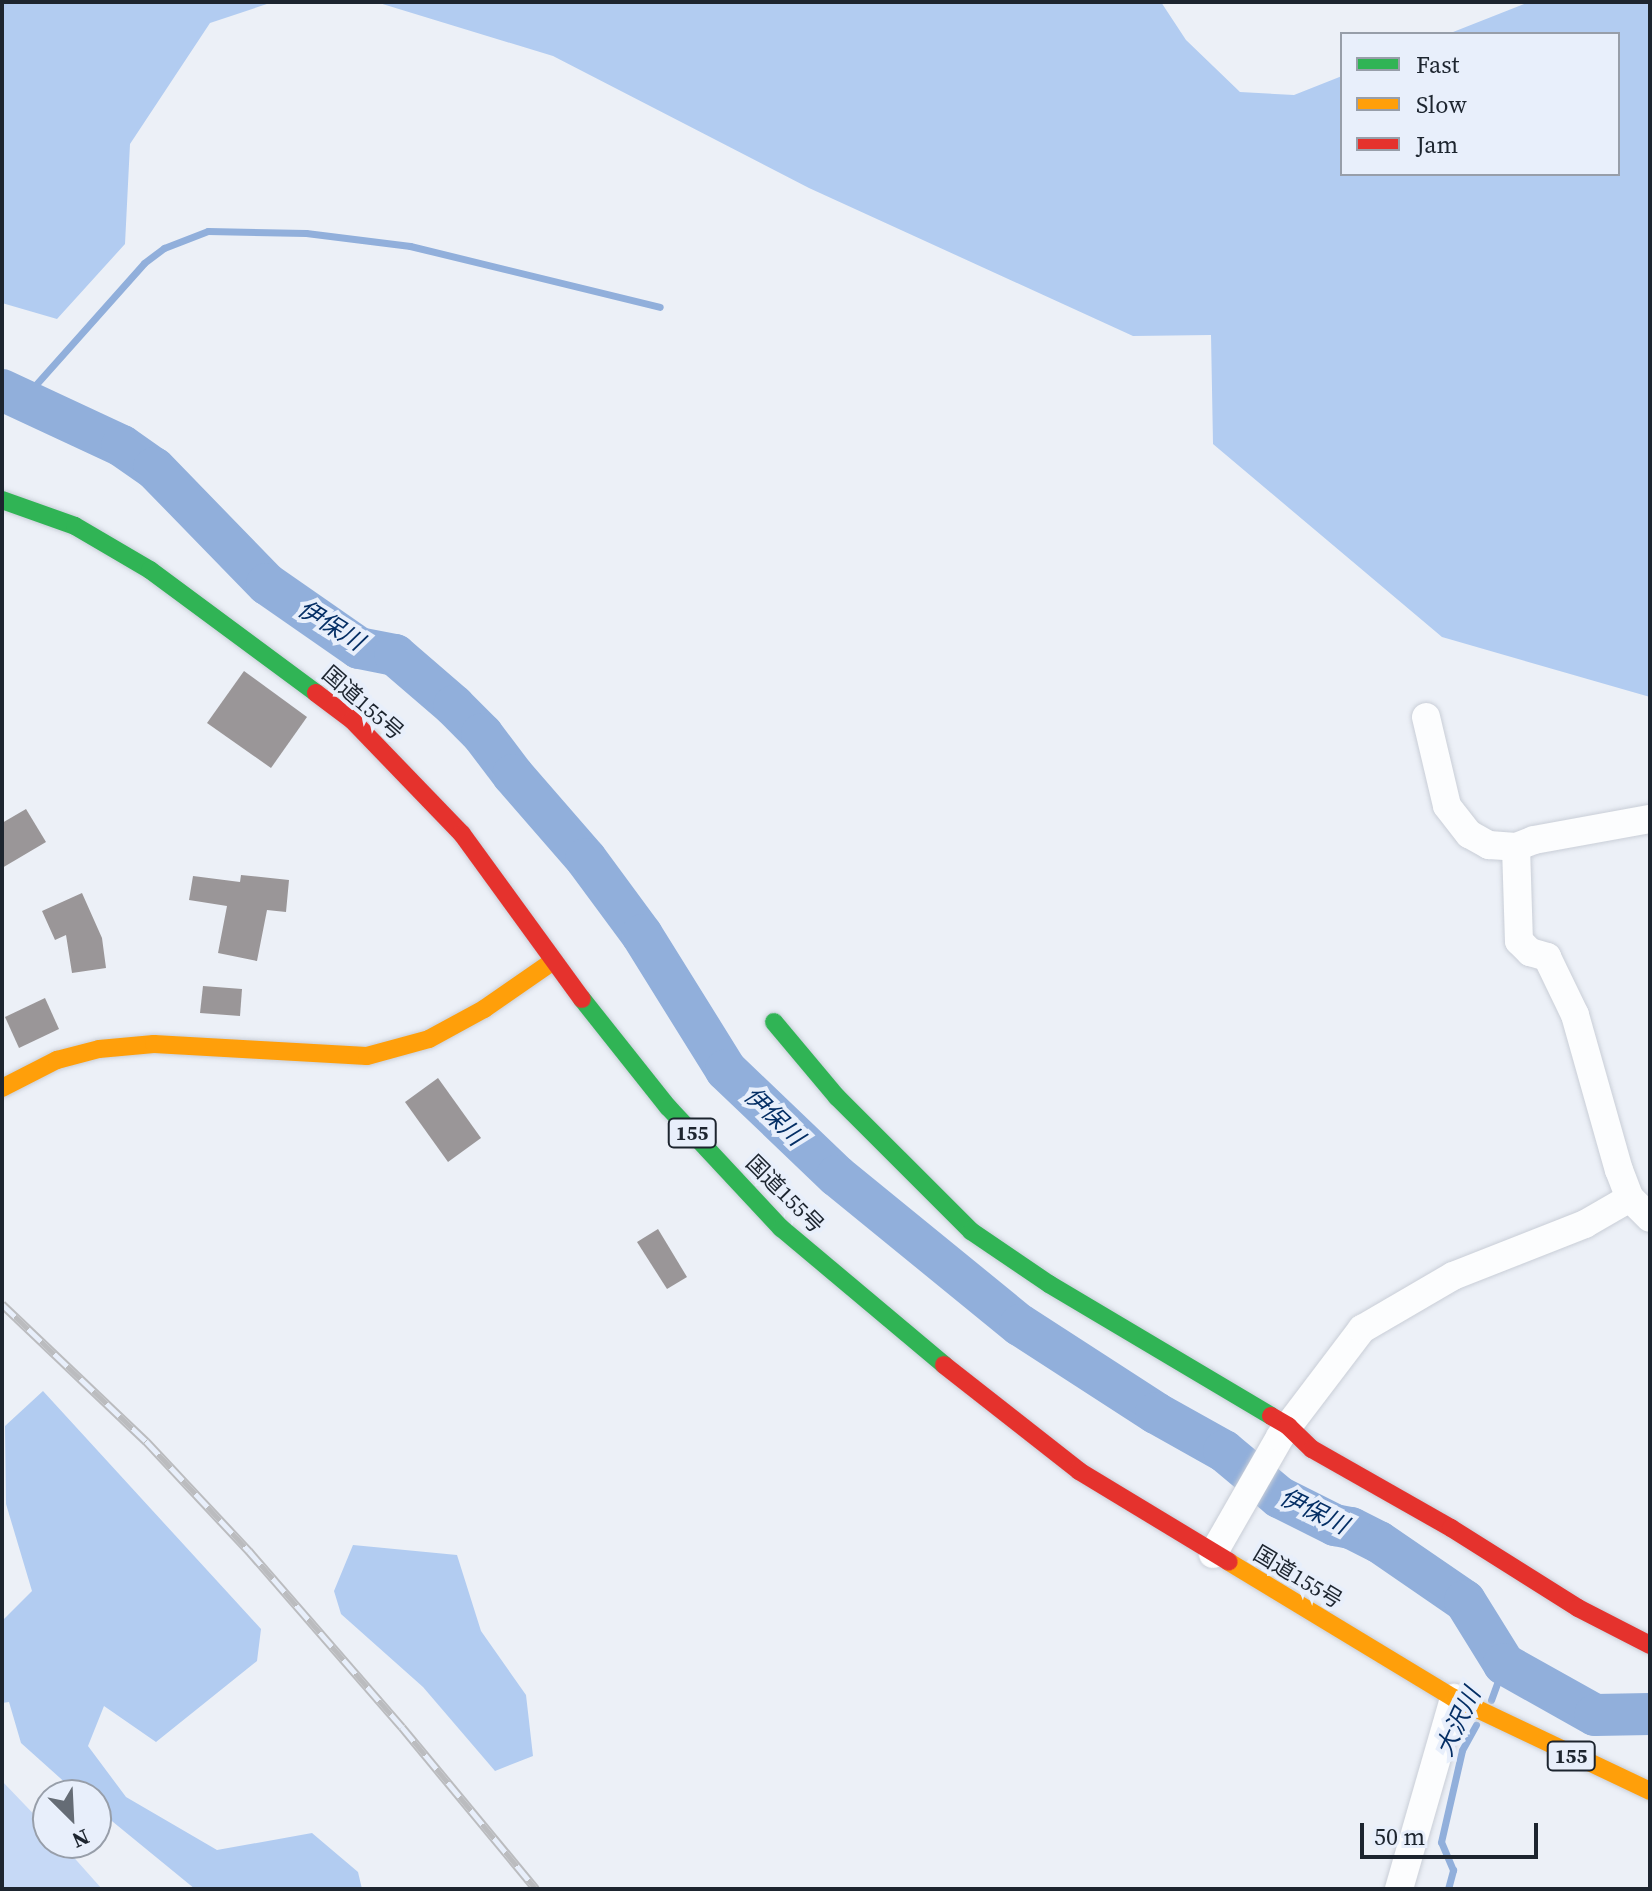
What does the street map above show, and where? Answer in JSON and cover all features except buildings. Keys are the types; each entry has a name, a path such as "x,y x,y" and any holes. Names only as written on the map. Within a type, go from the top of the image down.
{"main road":[{"name":"国道155号","path":"2,500 75,526 150,570 352,720 462,834 552,962 668,1107 781,1228 878,1313 1079,1471 1454,1698 1650,1791"},
{"path":"2,1088 57,1060 99,1049 126,1046 154,1044 367,1056 429,1039 484,1009 552,962"},
{"path":"774,1022 837,1097 971,1231 1049,1284 1284,1432 1451,1528 1578,1608 1650,1645"}],"street":[{"path":"1426,717 1442,791 1456,821 1469,834 1489,845 1516,847 1534,840 1650,819"},
{"path":"1213,1554 1284,1432 1362,1329 1453,1276 1585,1224 1640,1208 1589,1072 1575,1015 1547,957 1530,952 1519,941 1516,847"},
{"path":"1399,1889 1454,1698"}],"shaded area":[{"path":"2,2 273,2 210,23 130,144 125,244 57,319 2,303"},
{"path":"376,2 1161,2 1186,40 1240,92 1294,95 1340,77 1340,176 1620,176 1620,32 1453,32 1529,2 1650,2 1650,697 1442,637 1213,444 1211,335 1133,336 809,188 553,56"},
{"path":"43,1391 261,1629 257,1661 156,1742 104,1706 88,1746 126,1797 217,1850 312,1833 358,1872 362,1889 195,1889 112,1821 112,1779 61,1779 21,1743 9,1702 2,1703 2,1621 32,1591 6,1504 5,1426"},
{"path":"353,1545 457,1555 481,1631 526,1695 533,1756 495,1771 423,1687 341,1614 334,1591"},
{"path":"2,1781 32,1812 32,1859 75,1859 102,1889 2,1889"}],"waterway":[{"path":"23,399 144,263 164,248 208,231 306,233 410,246 660,307"},
{"name":"伊保川","path":"2,390 122,446 154,468 267,584 359,648 395,655 454,706 482,734 586,859 642,935 726,1070 837,1176 1020,1325 1156,1413 1224,1451 1279,1497 1335,1525 1351,1528 1379,1542 1465,1601 1504,1664 1595,1715 1650,1714"},
{"name":"大沢川","path":"1491,1700 1504,1664"},
{"name":"大沢川","path":"1448,1889 1453,1870 1441,1842 1462,1750 1476,1725"}],"railway":[{"path":"2,1304 146,1441 249,1551 402,1727 536,1889"}],"traffic: fast":[{"path":"2,500 75,526 150,570 316,693"},
{"path":"582,999 668,1107 781,1228 944,1365"},
{"path":"774,1022 837,1097 971,1231 1049,1284 1271,1416"}],"traffic: slow":[{"path":"2,1088 57,1060 99,1049 154,1044 367,1056 429,1039 484,1009 552,962"},
{"path":"1229,1562 1454,1698 1650,1791"}],"traffic: jam":[{"path":"316,693 352,720 462,834 582,999"},
{"path":"944,1365 1079,1471 1229,1562"},
{"path":"1271,1416 1288,1426 1312,1449 1451,1528 1578,1608 1650,1645"}]}
